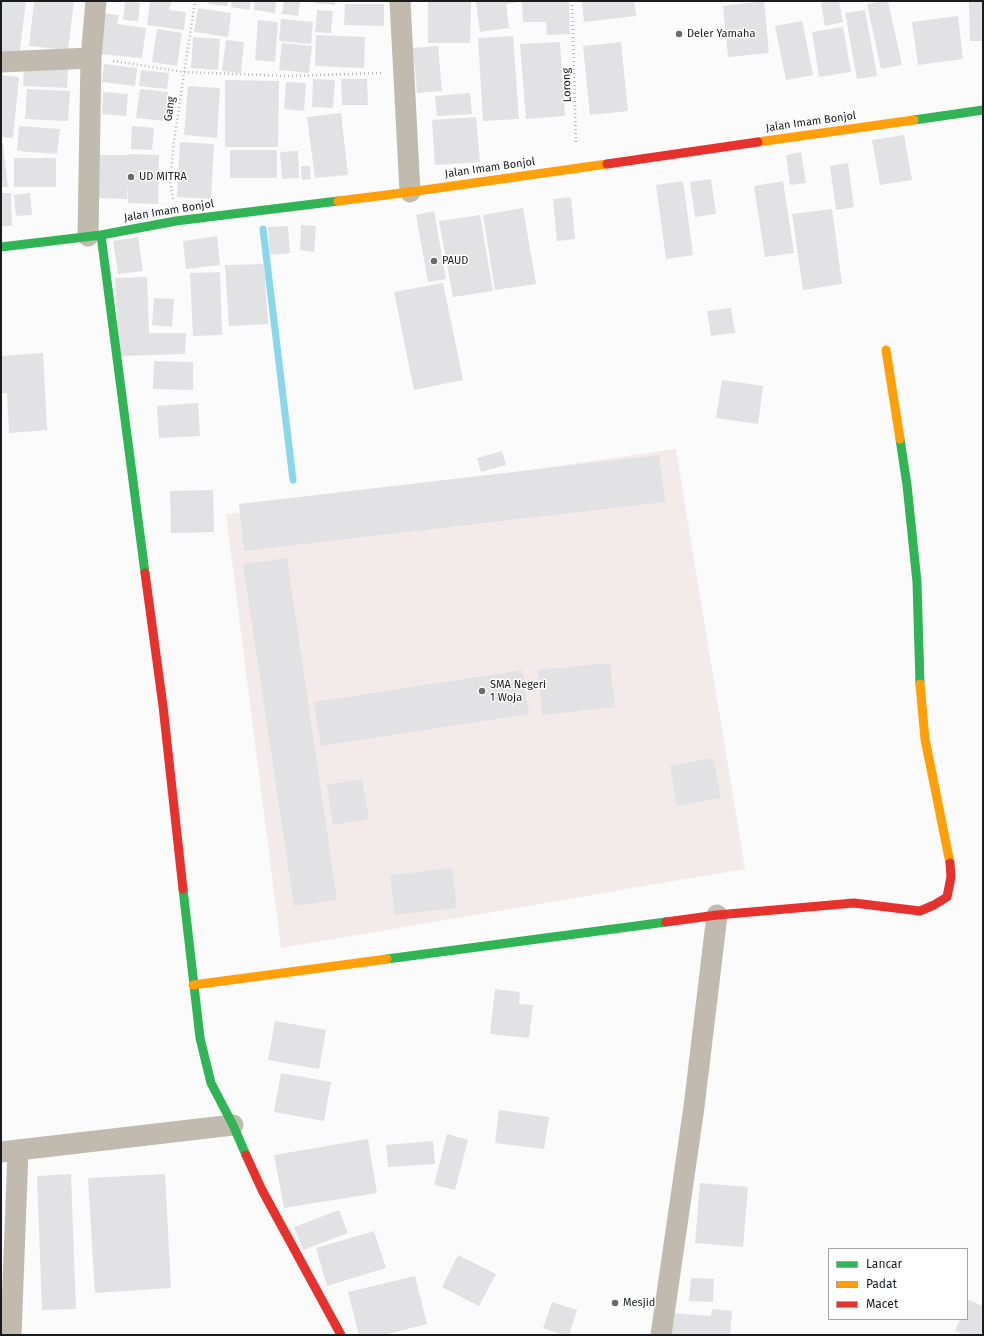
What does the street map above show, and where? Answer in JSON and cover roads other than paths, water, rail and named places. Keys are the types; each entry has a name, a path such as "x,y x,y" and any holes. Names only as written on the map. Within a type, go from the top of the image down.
{"main road":[{"name":"Jalan Imam Bonjol","path":"1,247 94,236 176,221 410,192 983,110"},
{"path":"94,236 163,706 200,1038 211,1082 233,1125 262,1190 341,1335"},
{"path":"193,985 718,915 854,903 920,911 938,904 947,897 951,877 950,861 925,739 921,701 917,582 909,500 886,350"}],"street":[{"path":"94,236 91,58 96,1"},
{"path":"400,1 410,192"},
{"path":"1,62 91,58"},
{"path":"661,1335 694,1107 718,915"},
{"path":"11,1335 10,1152 233,1125"}],"waterway":[{"path":"263,229 293,480"}],"place":[{"name":"Deler Yamaha","path":"679,34"},
{"name":"UD MITRA","path":"131,177"},
{"name":"PAUD","path":"434,261"},
{"name":"SMA Negeri 1 Woja","path":"482,691"},
{"name":"Mesjid","path":"615,1303"}]}
